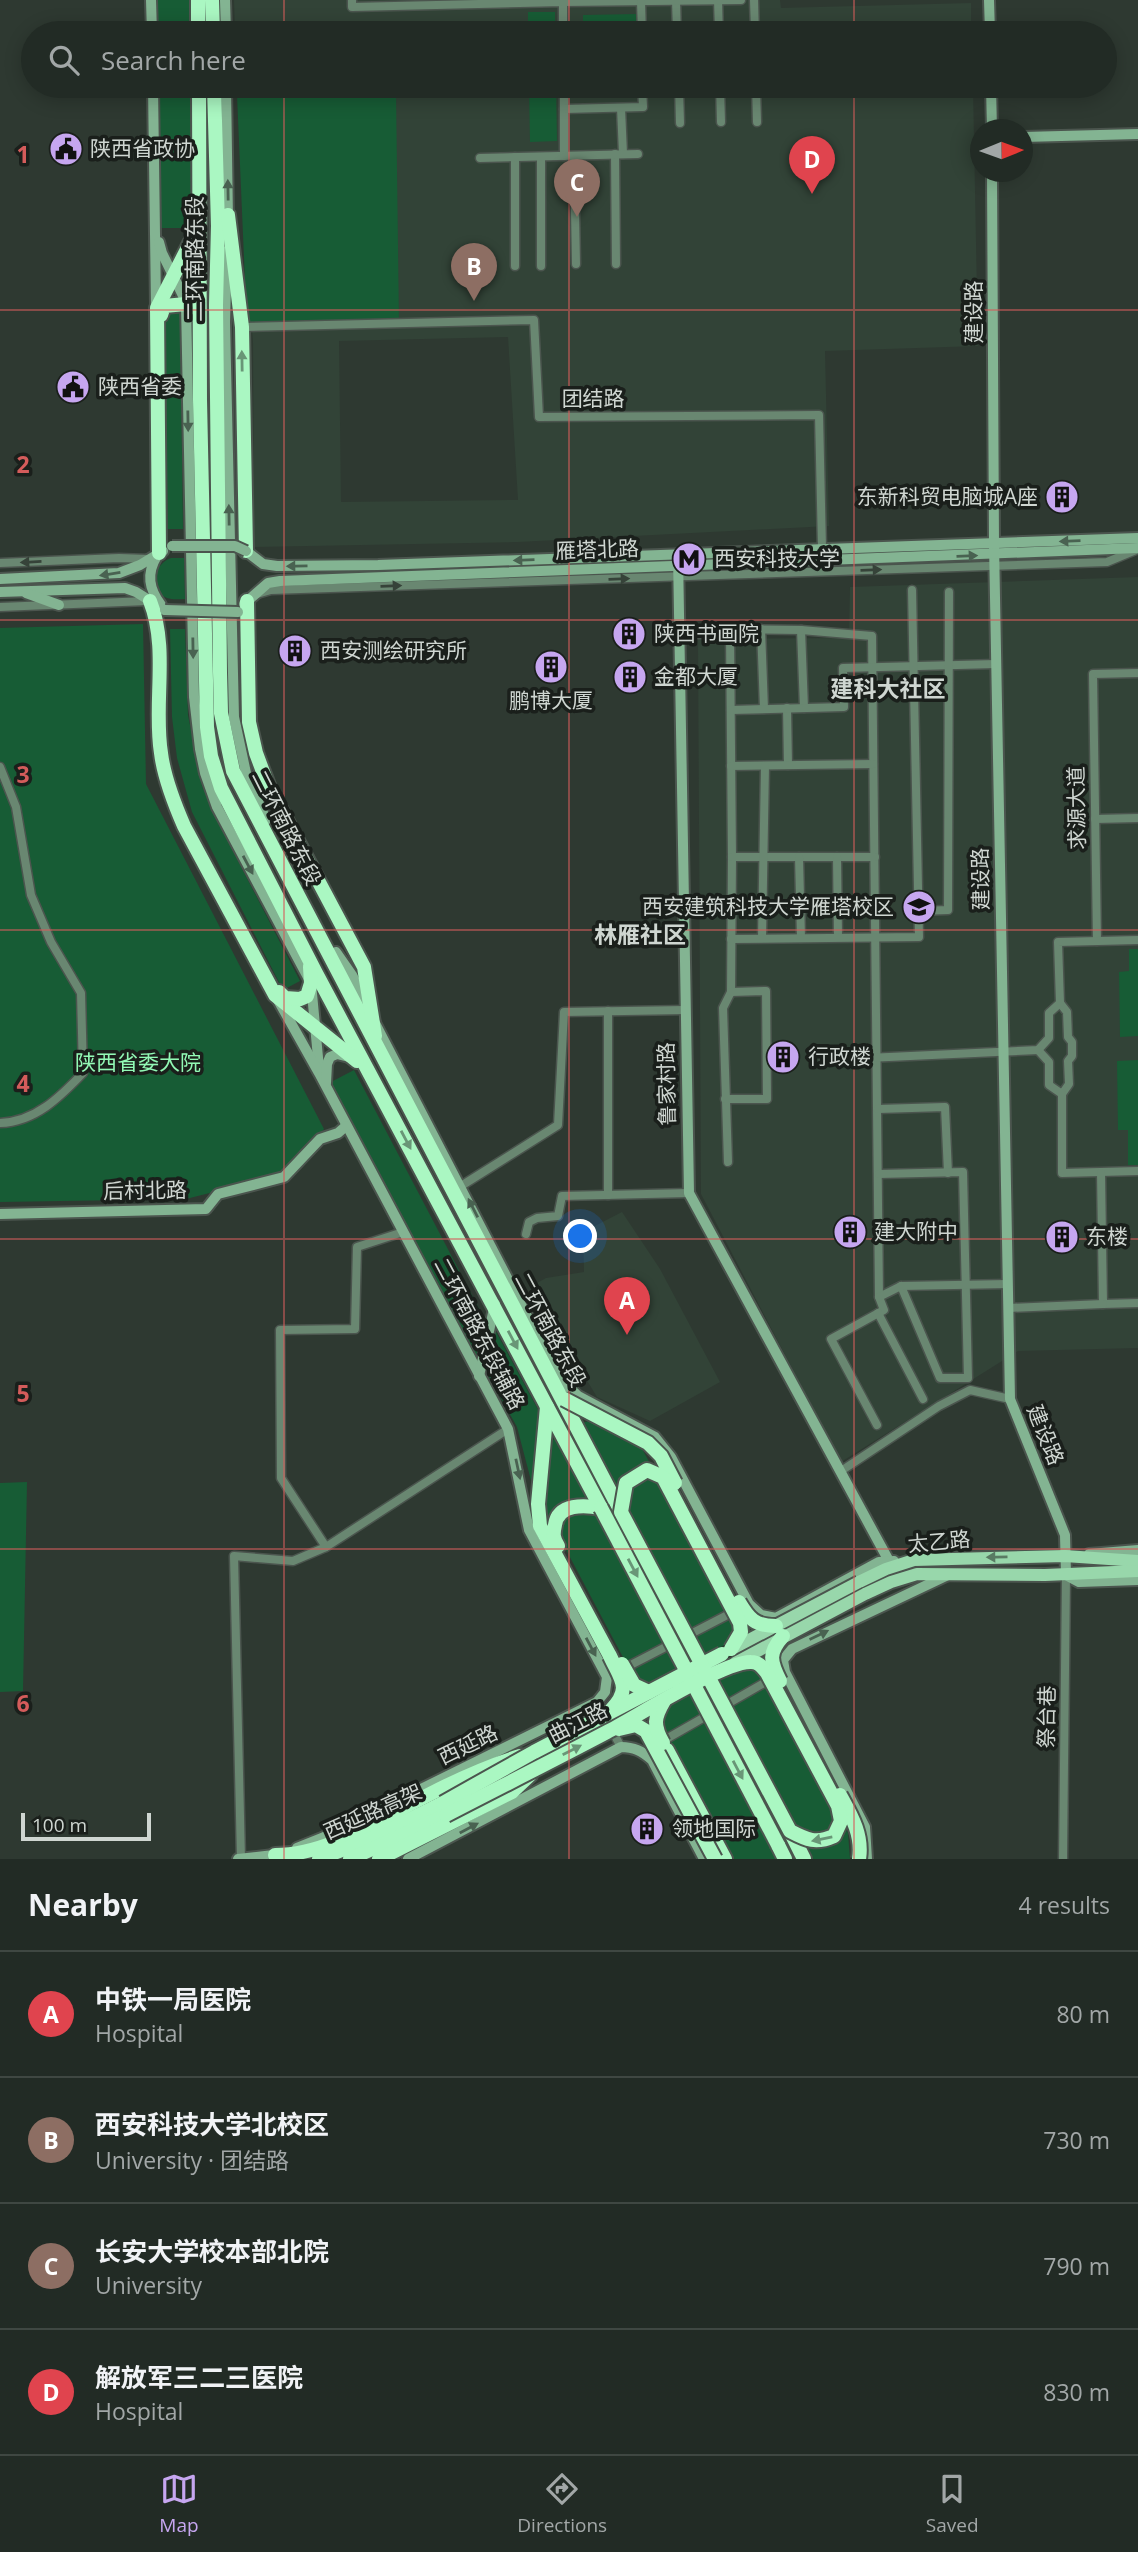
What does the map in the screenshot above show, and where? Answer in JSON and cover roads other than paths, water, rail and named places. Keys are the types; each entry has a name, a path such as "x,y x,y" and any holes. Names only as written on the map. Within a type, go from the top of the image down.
{"highway":[{"path":"198,0 198,21"},
{"path":"212,0 213,21"},
{"name":"二环南路东段","path":"199,98 200,413 207,727 211,756 221,788 310,970"},
{"name":"二环南路东段","path":"215,98 221,713 233,771 804,1859"},
{"path":"228,215 242,327 246,551"},
{"path":"160,553 156,308 200,224"},
{"path":"160,553 164,530 161,311 167,304 186,304"},
{"path":"150,601 158,627 160,752 173,800 184,825 275,995 356,1060"},
{"path":"245,603 242,627 244,726 254,770 267,800 356,965 352,975 342,976 337,972"},
{"path":"245,603 249,722 256,753 269,788 363,967 378,1051"},
{"path":"165,610 167,736 174,777 186,812 280,993 285,998 300,999 307,996 310,970"},
{"path":"310,970 369,1084 383,1097"},
{"path":"310,970 383,1097"},
{"name":"二环南路东段","path":"383,1097 495,1304 776,1852 785,1859"},
{"path":"564,1399 648,1443 661,1456 749,1618 761,1626 778,1627 772,1664 853,1818 859,1837 859,1859"},
{"path":"547,1406 538,1504 540,1526 621,1680 624,1690 622,1698 605,1716"},
{"path":"621,1512 626,1483 646,1470 663,1476 740,1623 741,1632 727,1657 761,1665 838,1806 841,1821 834,1836 822,1841 809,1841 790,1830"},
{"path":"601,1508 586,1505 566,1508 556,1519 553,1537 634,1685 649,1692"},
{"name":"曲江路","path":"537,1759 608,1732 666,1700 727,1657"},
{"name":"曲江路","path":"445,1809 537,1759 649,1692 727,1657"},
{"path":"666,1700 654,1720 655,1729 725,1859"},
{"path":"608,1732 636,1725 646,1731 715,1859"},
{"path":"275,1855 295,1855 319,1848 480,1769 537,1759"},
{"path":"380,1858 512,1792 537,1759"},
{"name":"西延路高架","path":"319,1859 445,1809"},
{"name":"西延路高架","path":"350,1859 445,1809"}],"main road":[{"path":"151,0 152,21"},
{"path":"225,0 226,21"},
{"path":"989,0 990,21"},
{"path":"153,98 156,308"},
{"path":"226,98 228,215 225,322 236,736 246,774 259,806 341,963 352,975 559,1378"},
{"path":"991,98 992,119"},
{"path":"1033,137 1138,134"},
{"name":"建设路","path":"992,182 994,555 1010,1399 1065,1535 1066,1575"},
{"path":"155,226 162,253 173,278 201,328"},
{"path":"186,304 195,709 200,749 205,774 225,824 310,970 319,1073"},
{"name":"雁塔北路","path":"160,553 235,546 263,564 277,566 678,566 822,548 994,555 1138,538"},
{"name":"雁塔北路","path":"245,603 268,583 280,581 1138,549"},
{"path":"0,579 111,575 140,565 160,553"},
{"path":"160,553 151,565 149,578 155,597 165,610"},
{"name":"鲁家村路","path":"678,566 689,1193 889,1561"},
{"path":"0,592 116,587 136,592 165,610 245,603"},
{"path":"20,592 59,605"},
{"path":"337,972 372,1016"},
{"name":"二环南路东段辅路","path":"275,995 509,1429 529,1530 607,1677"},
{"path":"326,1086 330,1057 337,1054 356,1060"},
{"name":"后村北路","path":"0,1214 206,1209 218,1194 284,1177 320,1139 338,1133 346,1126"},
{"path":"479,1376 495,1304"},
{"path":"543,1363 578,1396 655,1437 671,1457 749,1604 778,1627 879,1562 914,1560"},
{"path":"1065,1556 1138,1550"},
{"name":"太乙路","path":"727,1657 859,1582 914,1560 1065,1556 1138,1561"},
{"name":"太乙路","path":"778,1627 917,1574 1066,1575 1138,1571"},
{"path":"867,1859 865,1827 785,1672 783,1660 792,1649 948,1575"},
{"path":"1066,1575 1079,1582 1138,1580"},
{"path":"597,1702 605,1692 607,1677"},
{"name":"西延路","path":"240,1859 275,1855 322,1838 597,1702"},
{"path":"408,1859 621,1747 631,1747 652,1760 704,1859"}],"street":[{"path":"352,0 352,7 447,2 741,0"},
{"path":"718,0 719,21"},
{"path":"754,0 754,21"},
{"path":"676,1 677,21"},
{"path":"563,2 564,21"},
{"path":"641,2 642,21"},
{"path":"564,98 564,156"},
{"path":"564,109 643,107 643,98"},
{"path":"679,98 680,123"},
{"path":"720,98 721,122"},
{"path":"756,98 757,122"},
{"path":"617,264 621,108"},
{"path":"480,158 638,154"},
{"path":"541,156 541,266"},
{"path":"575,156 576,264"},
{"path":"515,157 515,266"},
{"name":"团结路","path":"242,327 534,320 539,417 819,415 822,548"},
{"path":"0,564 120,558 160,553"},
{"path":"731,939 919,937 912,590"},
{"path":"918,911 948,910 949,592"},
{"path":"0,607 150,601"},
{"path":"728,1162 723,1008 731,992 729,629 801,630 872,636 879,1297 884,1310 831,1339 877,1426"},
{"path":"761,629 764,709"},
{"path":"801,630 804,708"},
{"path":"698,634 730,634"},
{"path":"731,710 844,707 843,667 996,664"},
{"name":"求源大道","path":"1097,941 1093,674 1138,673"},
{"path":"787,708 788,765"},
{"path":"731,766 873,764"},
{"path":"762,938 765,766"},
{"path":"0,767 16,807 32,895 51,942 81,993 83,1073 59,1099 19,1122 0,1123"},
{"path":"1095,819 1138,818"},
{"path":"732,857 875,857"},
{"path":"799,857 801,937"},
{"path":"837,857 838,937"},
{"path":"1138,940 1058,942 1060,1003 1067,1012 1068,1037 1072,1042 1072,1056 1068,1061 1069,1084 1062,1094 1062,1173 1138,1171"},
{"path":"725,1099 767,1099 766,991 731,992"},
{"path":"824,1060 1038,1050 1049,1038 1049,1013 1060,1003"},
{"path":"461,1186 558,1125 564,1012 685,1010"},
{"path":"608,1011 608,1195"},
{"path":"1049,1038 1068,1037"},
{"path":"1038,1050 1049,1062 1049,1085 1062,1094"},
{"path":"1049,1062 1068,1061"},
{"path":"878,1109 945,1107 948,1173"},
{"path":"878,1174 963,1172 968,1378 940,1378 901,1286"},
{"path":"1101,1173 1103,1304"},
{"path":"527,1234 528,1222 537,1218 558,1216 562,1196 689,1193"},
{"path":"326,1548 281,1478 280,1330 355,1329 357,1247 403,1233"},
{"path":"879,1297 901,1286 1008,1284"},
{"path":"1009,1308 1138,1303"},
{"path":"878,1313 923,1399"},
{"path":"841,1471 939,1406 970,1390 1010,1399"},
{"path":"240,1859 234,1556 293,1561 326,1548 509,1429"},
{"name":"祭台巷","path":"1063,1859 1066,1575"},
{"path":"607,1677 749,1604"},
{"path":"778,1627 792,1649"},
{"path":"643,1752 785,1672"},
{"path":"597,1702 621,1747"}],"place":[{"name":"陕西省政协","path":"66,149"},
{"name":"解放军三二三医院","path":"812,194"},
{"name":"长安大学校本部北院","path":"577,217"},
{"name":"西安科技大学北校区","path":"474,301"},
{"name":"陕西省委","path":"73,387"},
{"name":"东新科贸电脑城A座","path":"1062,497"},
{"name":"西安科技大学","path":"689,559"},
{"name":"陕西书画院","path":"629,634"},
{"name":"西安测绘研究所","path":"295,651"},
{"name":"鹏博大厦","path":"551,667"},
{"name":"金都大厦","path":"630,677"},
{"name":"西安建筑科技大学雁塔校区","path":"919,907"},
{"name":"行政楼","path":"783,1057"},
{"name":"建大附中","path":"850,1232"},
{"name":"东楼","path":"1062,1237"},
{"name":"中铁一局医院","path":"627,1335"},
{"name":"领地国际","path":"647,1829"}],"district":[{"name":"建科大社区","path":"888,689"},
{"name":"林雁社区","path":"640,935"}],"park label":[{"name":"陕西省委大院","path":"138,1063"}]}
